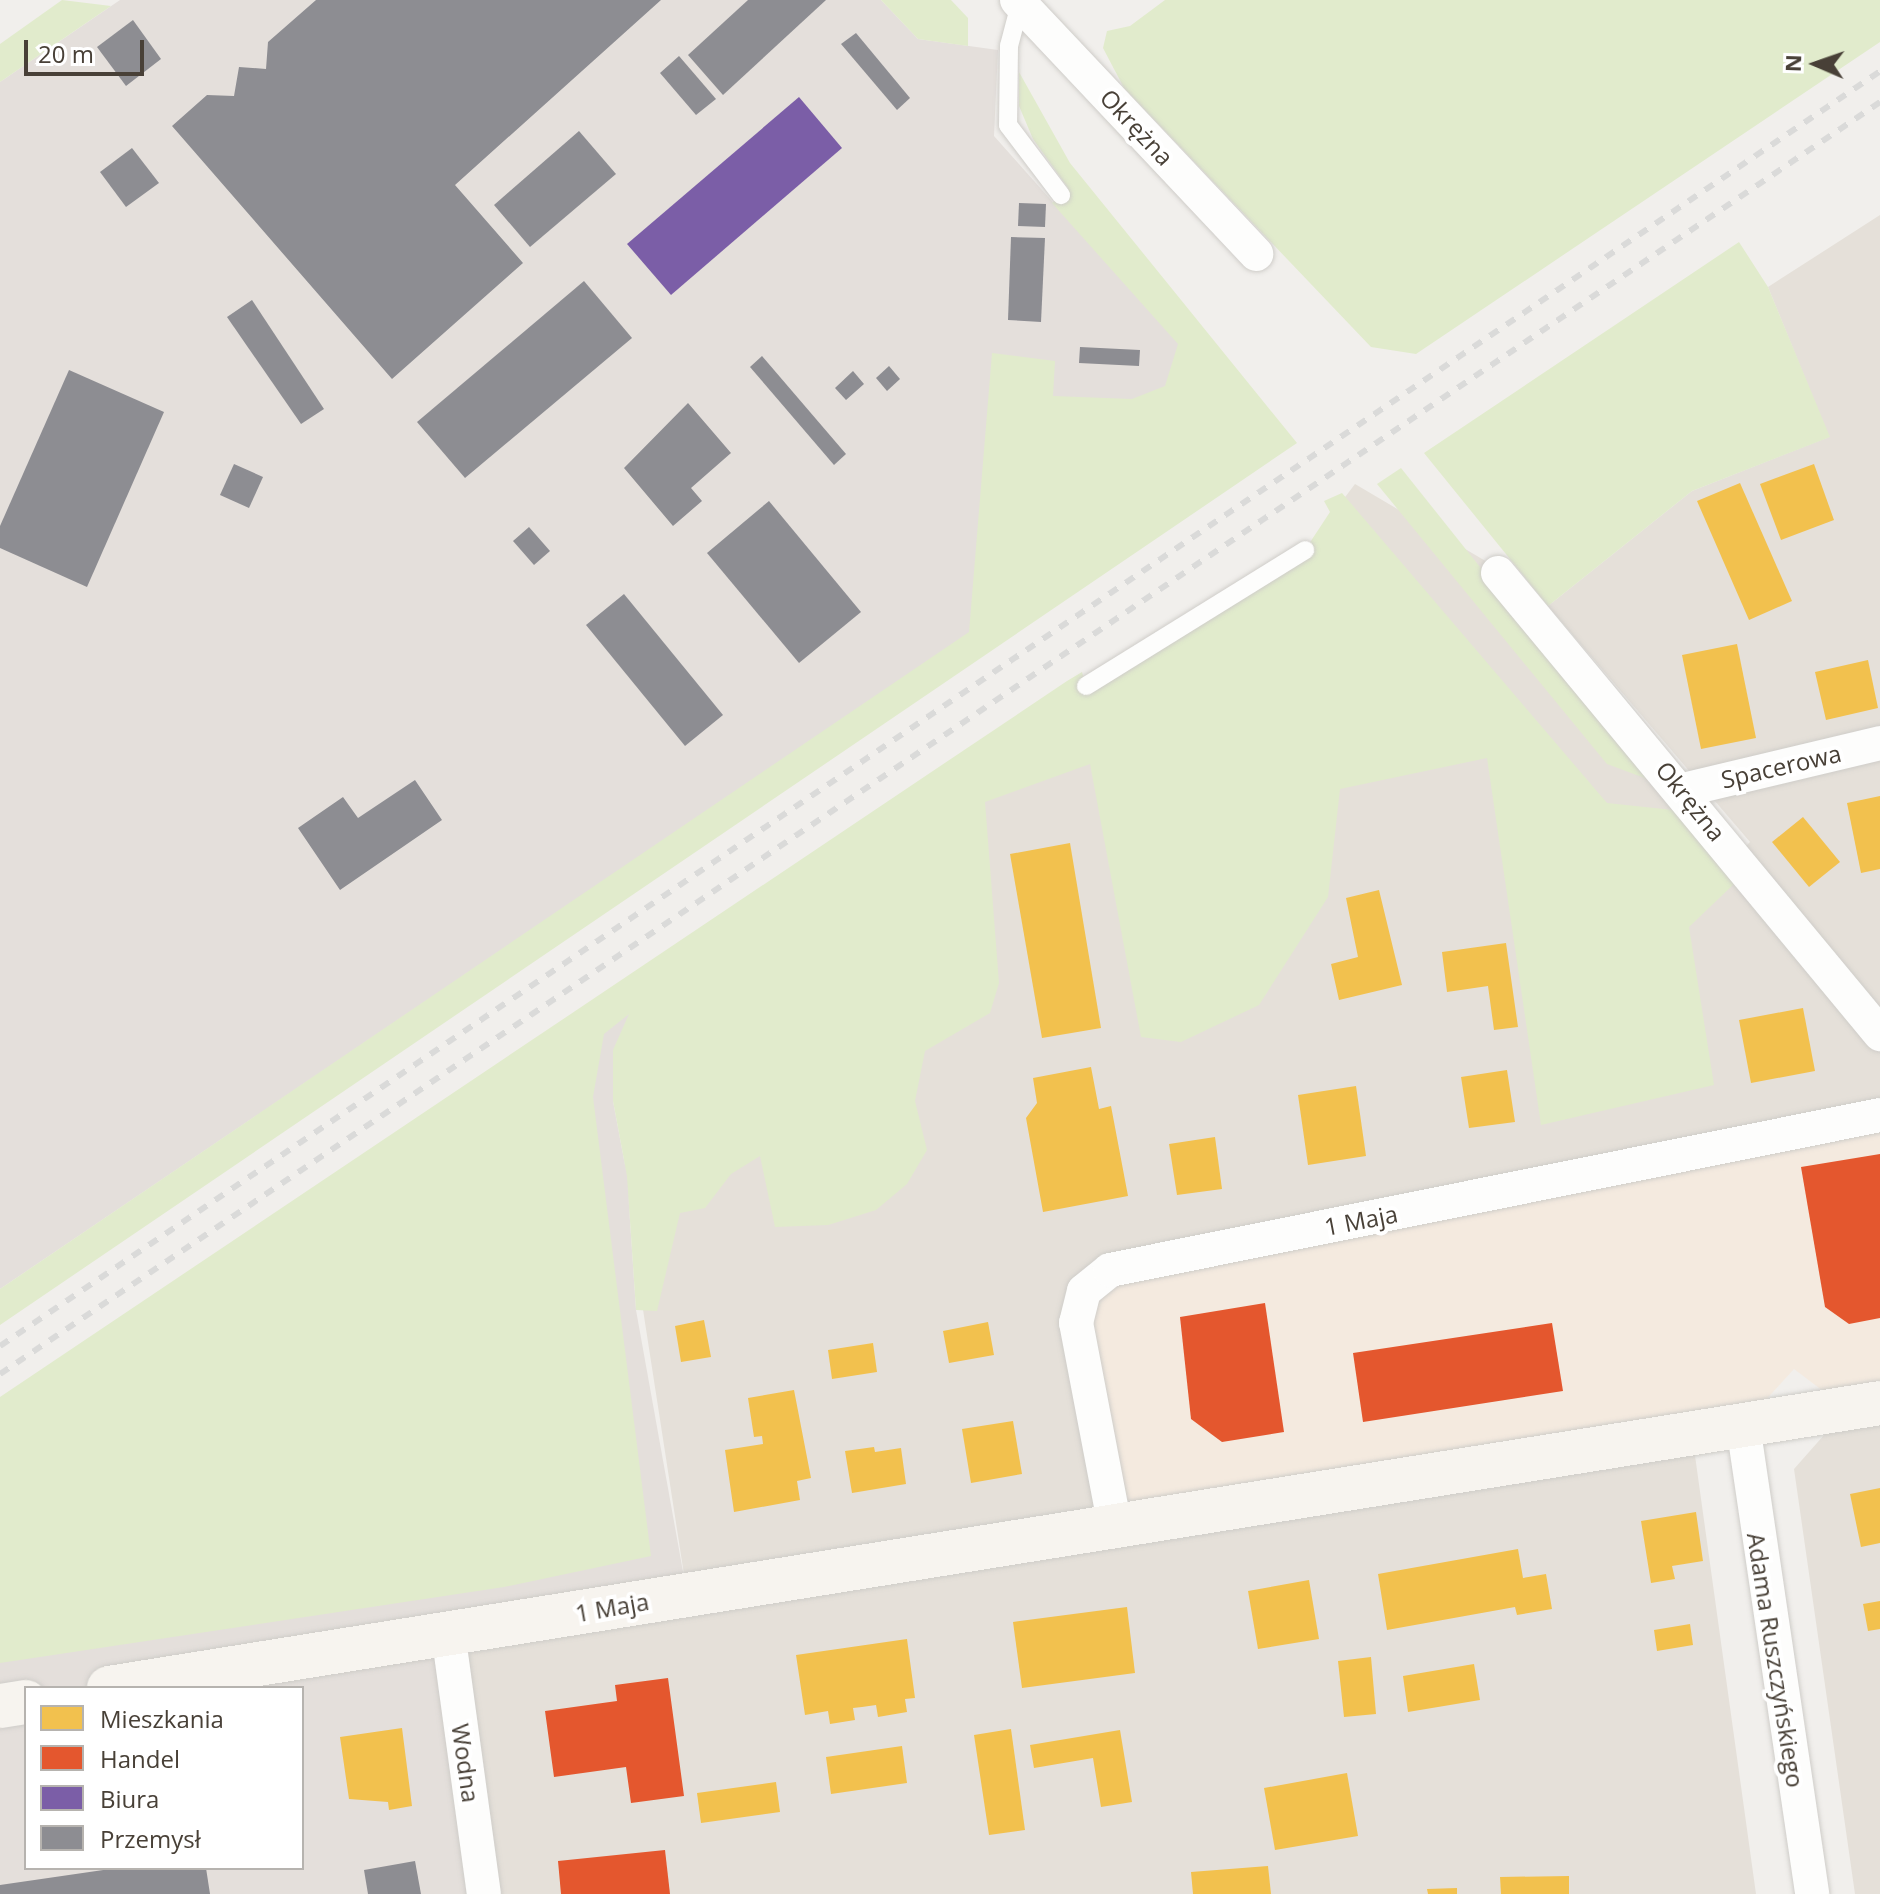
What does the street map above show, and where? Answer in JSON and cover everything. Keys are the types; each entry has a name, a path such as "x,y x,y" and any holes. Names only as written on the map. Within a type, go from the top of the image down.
{"street":[{"name":"Okrężna","path":"1018,2 1256,254"},
{"name":"Okrężna","path":"1498,573 1683,790 1880,1034"},
{"name":"Spacerowa","path":"1683,790 1880,743"},
{"name":"1 Maja","path":"1115,1527 1076,1323 1084,1291 1110,1270 1880,1115"},
{"name":"1 Maja","path":"121,1686 1880,1403"},
{"name":"Adama Ruszczyńskiego","path":"1743,1425 1812,1894"},
{"name":"Wodna","path":"448,1632 484,1894"},
{"path":"0,1706 24,1702"}],"lane":[{"path":"1018,2 1009,46 1008,125 1061,195"},
{"path":"1086,686 1305,550"}],"shaded area":[{"path":"120,0 881,0 918,39 998,50 994,136 1261,436 0,1289 0,82"},
{"path":"1880,215 1880,1894 1855,1894 1794,1469 1847,1409 1794,1363 1692,1434 1756,1894 484,1894 448,1632 687,1594 633,1245 613,1050 1305,550 1355,484 1494,566 1737,855 1750,842 1548,606 1692,491 1829,437 1768,287"},
{"path":"663,973 613,1101 627,1176 636,1310 687,1594 448,1633 484,1894 0,1894 0,1408"},
{"path":"1880,1115 1880,1403 1847,1409 1794,1369 1743,1425 1115,1527 1084,1291"}],"green space":[{"path":"62,0 111,6 0,82 0,44"},
{"path":"881,0 951,0 968,18 968,46 918,39"},
{"path":"1165,0 1880,0 1880,42 1416,354 1371,347 1124,88 1103,48 1107,31 1130,26"},
{"path":"1019,72 1070,163 1297,443 0,1325 0,1289 969,632 992,353 1055,361 1053,396 1132,399 1165,386 1178,344 1052,203 1068,188 1033,139 1019,106"},
{"path":"1739,242 1768,287 1830,437 1692,491 1548,606 1424,453"},
{"path":"1401,468 1650,780 1607,764 1377,484"},
{"path":"1342,493 1607,803 1673,810 1735,883 1689,927 1714,1085 1541,1125 1487,758 1340,789 1328,897 1259,1005 1181,1042 1141,1037 1090,764 985,802 999,983 990,1013 925,1051 915,1101 927,1150 907,1184 876,1210 828,1225 775,1227 760,1156 731,1174 705,1208 680,1213 657,1311 636,1310 627,1176 613,1101 613,1050 629,1014 604,1034 593,1097 651,1556 504,1587 0,1663 0,1397 1067,681 1082,672 1086,685 1305,550 1330,512 1324,501"}],"building: Mieszkania":[{"path":"1814,464 1834,520 1781,540 1760,484"},
{"path":"1740,483 1792,601 1749,620 1697,501"},
{"path":"1737,644 1756,738 1701,749 1682,655"},
{"path":"1868,660 1878,708 1826,720 1815,672"},
{"path":"1880,796 1880,869 1861,873 1847,803"},
{"path":"1803,817 1840,862 1809,887 1772,842"},
{"path":"1070,843 1101,1028 1042,1038 1010,854"},
{"path":"1379,890 1402,985 1339,1000 1331,964 1358,957 1346,898"},
{"path":"1506,943 1518,1027 1494,1030 1488,986 1447,992 1442,952"},
{"path":"1803,1008 1815,1071 1751,1083 1739,1020"},
{"path":"1091,1067 1099,1109 1111,1106 1128,1196 1043,1212 1026,1118 1037,1103 1033,1078"},
{"path":"1507,1070 1515,1122 1469,1128 1461,1077"},
{"path":"1356,1086 1366,1156 1308,1165 1298,1095"},
{"path":"1215,1137 1222,1189 1177,1195 1169,1144"},
{"path":"704,1320 711,1357 681,1362 675,1326"},
{"path":"988,1322 994,1355 949,1363 943,1331"},
{"path":"873,1343 877,1372 832,1379 828,1350"},
{"path":"794,1390 811,1478 797,1481 800,1500 734,1512 725,1450 763,1444 762,1436 754,1437 748,1398"},
{"path":"1013,1421 1022,1474 971,1483 962,1429"},
{"path":"874,1447 875,1452 901,1448 906,1484 852,1493 845,1451"},
{"path":"1880,1488 1880,1543 1861,1547 1850,1494"},
{"path":"1696,1512 1703,1561 1672,1566 1675,1579 1651,1583 1641,1521"},
{"path":"1518,1549 1523,1578 1546,1574 1552,1609 1517,1615 1515,1607 1387,1630 1378,1574"},
{"path":"1309,1580 1319,1639 1258,1649 1248,1591"},
{"path":"1880,1601 1880,1629 1868,1631 1863,1604"},
{"path":"1127,1607 1135,1673 1022,1688 1013,1622"},
{"path":"1690,1624 1693,1645 1657,1651 1654,1630"},
{"path":"907,1639 915,1698 905,1699 907,1712 878,1717 876,1705 853,1708 855,1720 830,1724 828,1711 805,1715 796,1655"},
{"path":"1371,1657 1376,1714 1344,1717 1338,1661"},
{"path":"1474,1664 1480,1700 1408,1712 1403,1676"},
{"path":"402,1728 412,1806 389,1810 388,1802 349,1799 340,1737"},
{"path":"1011,1729 1025,1830 989,1835 974,1735"},
{"path":"1120,1730 1132,1802 1101,1807 1093,1758 1034,1768 1030,1745"},
{"path":"902,1746 907,1783 831,1794 826,1757"},
{"path":"1347,1773 1358,1836 1275,1850 1264,1788"},
{"path":"776,1782 780,1812 701,1823 697,1793"},
{"path":"1268,1866 1271,1894 1193,1894 1191,1872"},
{"path":"1569,1876 1569,1894 1501,1894 1500,1877"},
{"path":"1457,1888 1457,1894 1428,1894 1427,1889"}],"building: Handel":[{"path":"1880,1154 1880,1318 1849,1324 1825,1307 1801,1167"},
{"path":"1265,1303 1284,1432 1222,1442 1191,1419 1180,1317"},
{"path":"1552,1323 1563,1391 1363,1422 1353,1353"},
{"path":"668,1678 684,1796 631,1803 626,1767 554,1777 545,1711 617,1701 615,1685"},
{"path":"665,1850 670,1894 561,1894 558,1861"}],"building: Biura":[{"path":"799,97 842,148 671,295 627,244"}],"building: Przemysł":[{"path":"316,0 661,0 455,185 523,263 392,379 172,126 207,95 234,96 239,67 266,69 268,42"},
{"path":"748,0 826,0 723,95 688,55"},
{"path":"133,20 161,59 126,86 97,47"},
{"path":"856,33 910,98 897,110 841,44"},
{"path":"679,56 716,99 696,115 660,73"},
{"path":"579,131 616,174 530,247 494,205"},
{"path":"132,148 159,183 126,207 100,172"},
{"path":"1019,203 1046,204 1045,227 1018,226"},
{"path":"1011,237 1045,238 1041,322 1008,320"},
{"path":"584,281 632,338 465,478 417,422"},
{"path":"252,300 324,409 301,424 227,317"},
{"path":"1080,347 1140,350 1139,366 1079,363"},
{"path":"762,356 846,454 834,465 750,367"},
{"path":"889,366 900,379 887,391 876,378"},
{"path":"69,370 164,412 87,587 0,548 0,526"},
{"path":"853,371 864,384 846,400 835,388"},
{"path":"688,403 731,453 691,488 702,501 673,526 624,468"},
{"path":"234,464 263,477 249,508 220,495"},
{"path":"769,501 861,612 799,663 707,553"},
{"path":"529,527 550,551 534,565 513,541"},
{"path":"624,594 723,715 685,746 586,625"},
{"path":"415,780 442,820 340,890 298,828 343,797 358,818"},
{"path":"415,1861 421,1894 368,1894 364,1870"},
{"path":"103,1870 206,1870 210,1894 0,1894 0,1885"}],"railway":[{"path":"0,1346 1880,71"},
{"path":"0,1374 1880,102"}]}
